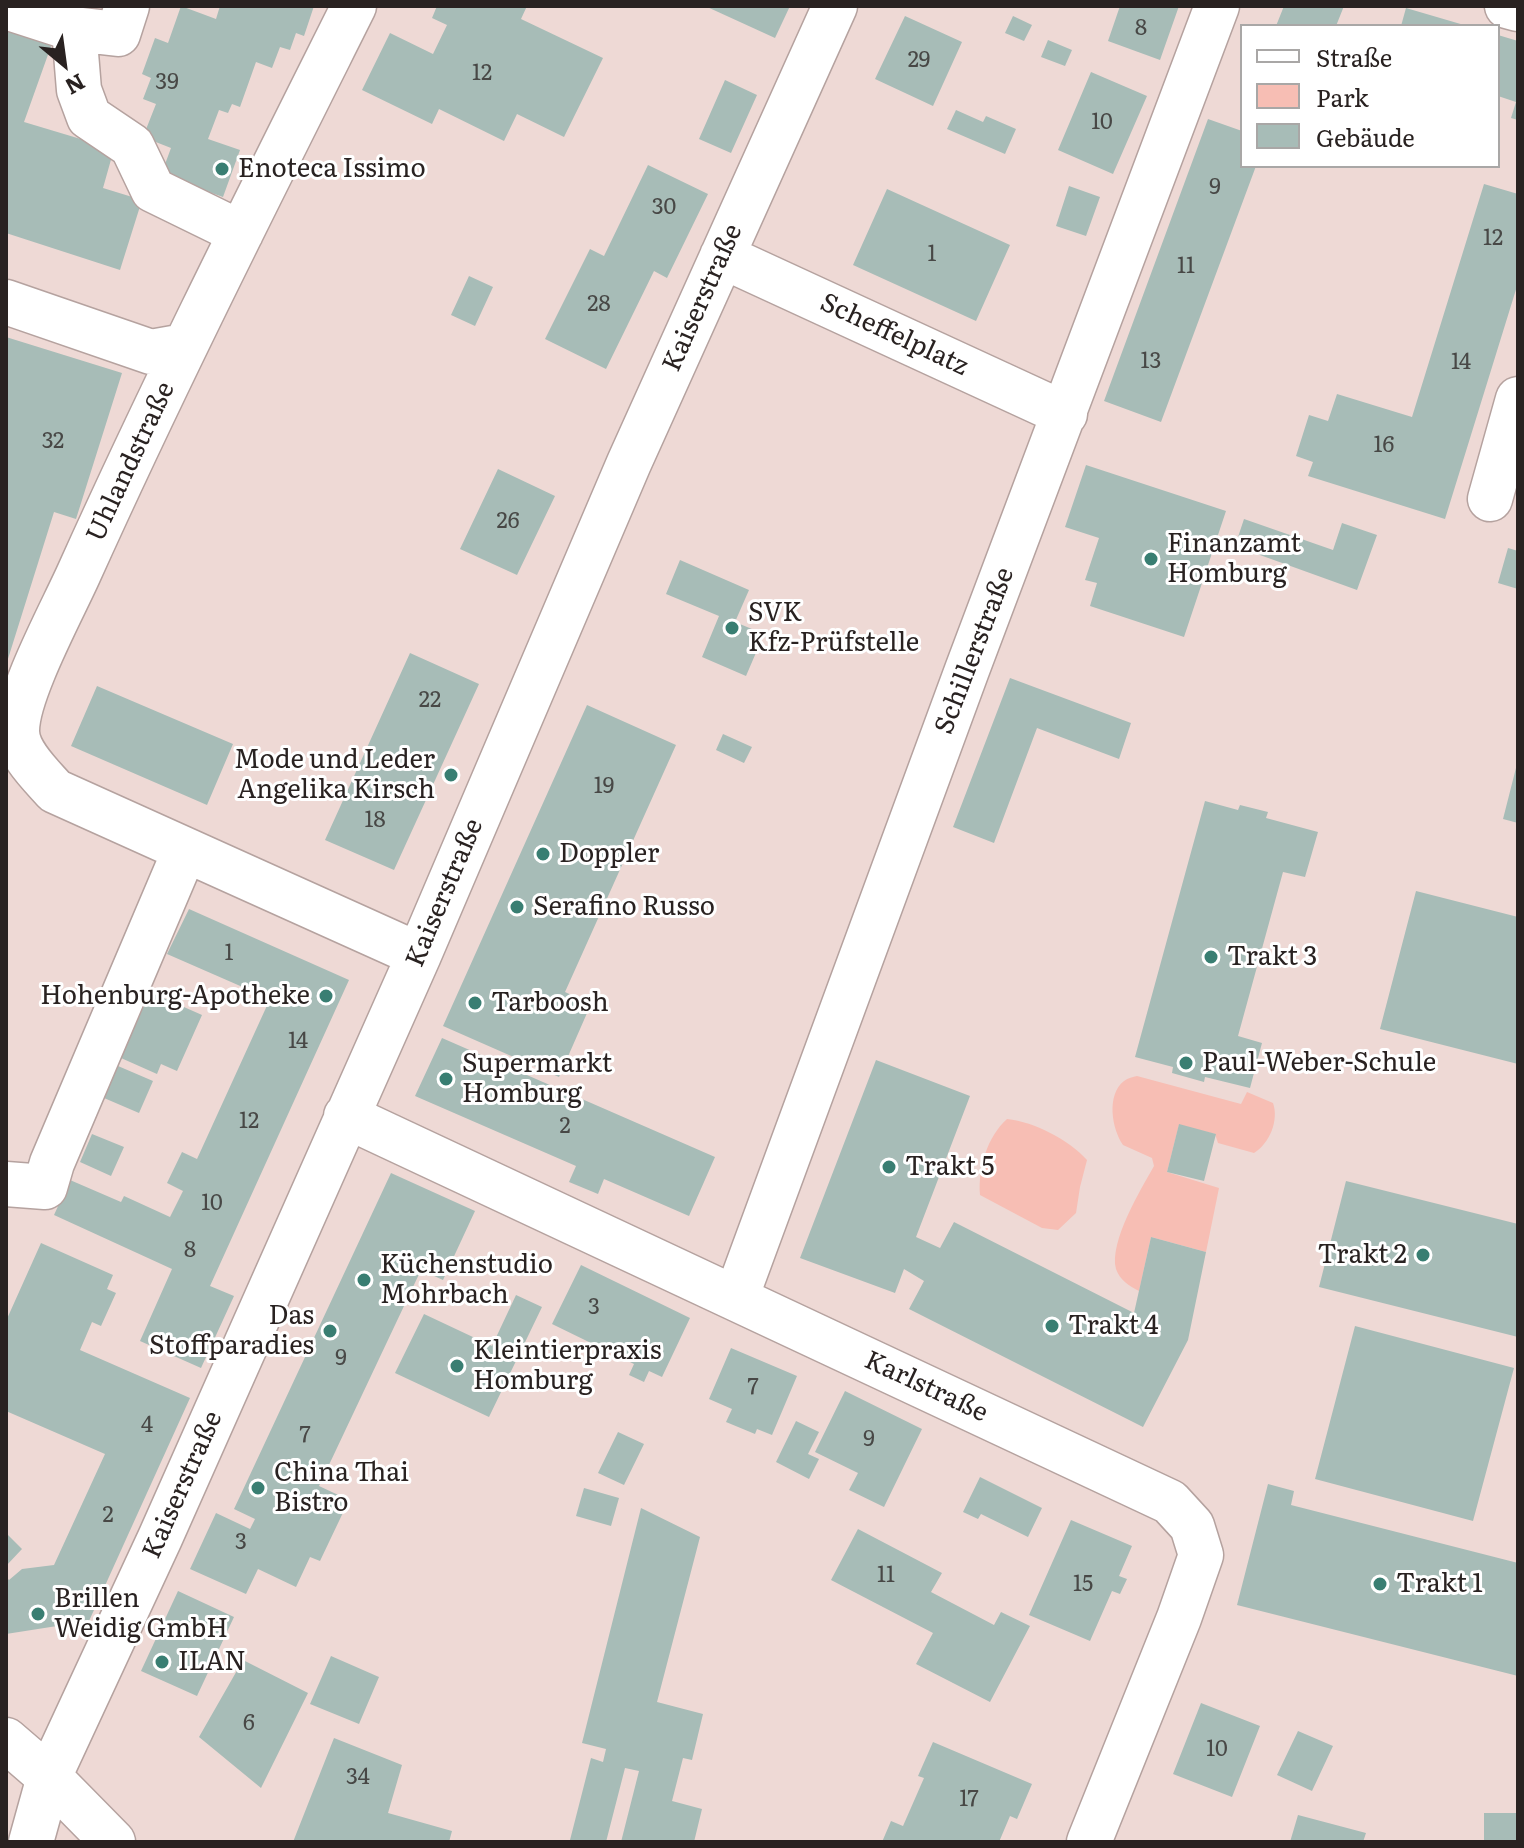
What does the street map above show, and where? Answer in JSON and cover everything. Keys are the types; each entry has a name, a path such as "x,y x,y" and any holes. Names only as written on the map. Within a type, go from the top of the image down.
{"street":[{"path":"6,7 74,29 118,34 127,6"},
{"name":"Uhlandstraße","path":"354,6 14,699 17,733 30,762 55,791 419,955"},
{"name":"Kaiserstraße","path":"31,1842 49,1777 160,1538 419,955 625,471 835,6"},
{"name":"Schillerstraße","path":"736,1298 967,670 1217,6"},
{"path":"1507,6 1518,9"},
{"path":"74,29 79,90 89,117 132,146 153,190 241,233"},
{"name":"Scheffelplatz","path":"722,256 1065,414"},
{"path":"6,302 151,352 185,346"},
{"path":"1490,499 1518,399"},
{"path":"6,1184 45,1187 52,1163 185,850"},
{"name":"Karlstraße","path":"346,1116 1170,1502 1192,1526 1201,1555 1179,1618 1089,1842"},
{"path":"6,1740 49,1777 113,1842"}],"green space":[{"path":"1137,1076 1241,1104 1247,1092 1273,1103 1275,1110 1269,1137 1254,1153 1218,1143 1215,1134 1179,1125 1167,1172 1219,1188 1206,1252 1151,1237 1139,1291 1120,1276 1115,1258 1128,1216 1154,1166 1152,1158 1123,1145 1113,1112 1118,1087"},
{"path":"1007,1119 1051,1133 1087,1160 1076,1213 1058,1230 1042,1228 980,1195 985,1154 994,1135"}],"building":[{"path":"181,6 216,19 220,6 314,6 304,36 296,33 290,50 280,47 272,68 256,62 240,107 232,104 228,113 219,110 208,139 240,150 223,197 161,175 171,148 143,137 156,104 143,99 151,78 142,74 155,38 168,43"},
{"path":"437,6 527,6 521,19 603,58 564,137 517,114 504,141 439,109 432,124 362,90 390,33 433,54 447,25 432,18"},
{"path":"705,6 790,6 775,38"},
{"path":"1120,6 1179,6 1160,60 1108,41"},
{"path":"1284,6 1344,6 1337,24 1277,24"},
{"path":"1406,8 1461,24 1402,24"},
{"path":"905,16 962,42 933,106 875,79"},
{"path":"1013,16 1032,25 1024,41 1005,33"},
{"path":"6,18 55,35 24,122 114,149 103,188 142,200 120,270 6,233"},
{"path":"1500,36 1518,41 1518,120 1511,118 1516,102 1500,97"},
{"path":"1048,40 1072,50 1065,66 1041,57"},
{"path":"1091,72 1147,96 1113,174 1058,150"},
{"path":"725,80 757,95 731,153 699,139"},
{"path":"956,110 983,122 986,116 1016,129 1005,154 947,129"},
{"path":"1208,119 1240,130 1240,168 1255,168 1161,422 1104,401"},
{"path":"648,165 708,194 667,278 654,271 606,369 545,339 590,249 604,256"},
{"path":"1484,184 1518,194 1518,283 1445,519 1308,476 1313,462 1296,456 1309,415 1328,421 1337,394 1412,417"},
{"path":"1069,186 1100,197 1086,236 1056,226"},
{"path":"887,189 1010,245 976,321 853,265"},
{"path":"469,276 493,287 475,326 451,315"},
{"path":"6,337 122,373 76,519 54,512 7,662"},
{"name":"Finanzamt Homburg","path":"1086,465 1226,511 1184,637 1090,606 1097,583 1085,580 1099,538 1065,527"},
{"path":"498,469 555,496 517,575 460,549"},
{"path":"1244,519 1333,550 1342,523 1377,535 1357,590 1235,546"},
{"path":"1508,548 1518,551 1518,589 1498,583"},
{"name":"SVK Kfz-Prüfstelle","path":"680,560 749,590 735,622 764,634 746,676 702,657 719,616 666,594"},
{"path":"410,653 479,684 394,870 325,840"},
{"path":"1010,678 1131,723 1119,759 1037,728 994,843 953,827"},
{"path":"97,686 233,744 207,805 71,746"},
{"path":"587,705 676,745 565,992 591,1004 559,1077 443,1026"},
{"path":"723,734 752,747 744,763 716,750"},
{"path":"1518,764 1518,823 1503,819"},
{"name":"Trakt 3","path":"1205,801 1238,810 1240,805 1268,812 1266,818 1318,832 1305,877 1283,872 1238,1036 1262,1043 1250,1088 1205,1077 1204,1082 1172,1073 1173,1067 1135,1057"},
{"path":"1416,891 1518,917 1518,1064 1380,1029"},
{"path":"189,909 349,980 210,1286 234,1296 201,1368 140,1341 172,1269 54,1215 70,1180 121,1202 124,1196 170,1217 183,1191 167,1183 182,1152 197,1159 270,999 167,954"},
{"path":"150,992 202,1015 177,1071 161,1064 157,1074 121,1058"},
{"path":"442,1038 715,1157 689,1216 604,1179 598,1194 569,1182 576,1166 415,1096"},
{"path":"876,1060 970,1096 916,1237 940,1248 954,1222 1134,1313 1151,1237 1206,1252 1188,1340 1143,1427 909,1309 924,1281 904,1269 895,1293 800,1258"},
{"path":"118,1066 153,1081 139,1113 104,1098"},
{"path":"1179,1124 1216,1134 1204,1181 1167,1172"},
{"path":"92,1134 124,1147 111,1176 80,1162"},
{"path":"391,1173 475,1211 443,1280 421,1270 319,1486 349,1500 320,1561 310,1557 296,1587 258,1569 246,1594 190,1569 216,1513 250,1529 255,1519 234,1509"},
{"name":"Trakt 2","path":"1346,1181 1518,1224 1518,1337 1319,1287"},
{"path":"41,1243 113,1275 107,1289 116,1293 101,1326 92,1322 80,1350 190,1398 89,1621 6,1634 6,1577 9,1580 22,1569 54,1565 105,1454 6,1411 6,1321"},
{"path":"581,1265 690,1318 662,1377 649,1371 644,1382 629,1375 634,1364 552,1324"},
{"name":"Kleintierpraxis Homburg","path":"516,1295 542,1307 489,1417 395,1373 424,1314 492,1346"},
{"path":"1355,1326 1514,1368 1473,1521 1315,1479"},
{"path":"731,1348 797,1376 772,1435 757,1429 755,1434 726,1422 732,1409 709,1399"},
{"path":"845,1391 922,1429 884,1507 849,1490 858,1473 815,1452"},
{"path":"796,1421 819,1432 808,1454 819,1459 809,1479 776,1462"},
{"path":"618,1432 644,1444 624,1485 598,1473"},
{"path":"980,1477 1042,1508 1028,1537 981,1514 978,1519 963,1512"},
{"name":"Trakt 1","path":"1268,1484 1294,1491 1291,1505 1518,1563 1518,1676 1237,1605"},
{"path":"584,1488 619,1498 611,1526 576,1516"},
{"path":"641,1508 700,1537 657,1702 703,1714 692,1760 683,1758 672,1801 702,1809 694,1842 621,1842 639,1771 625,1768 606,1842 580,1842 570,1840 591,1758 603,1762 606,1749 582,1743"},
{"path":"1071,1520 1132,1546 1119,1576 1127,1579 1120,1594 1112,1591 1090,1641 1029,1615"},
{"path":"858,1529 942,1573 931,1592 994,1625 1001,1612 1030,1626 990,1702 916,1664 933,1633 831,1580"},
{"path":"6,1533 22,1549 6,1566"},
{"path":"178,1591 234,1617 197,1696 141,1671"},
{"path":"331,1656 379,1677 359,1724 310,1704"},
{"path":"243,1660 308,1693 261,1788 199,1737"},
{"path":"1201,1703 1260,1726 1232,1797 1173,1774"},
{"path":"1298,1731 1333,1746 1312,1791 1277,1775"},
{"path":"334,1738 402,1765 388,1813 452,1831 449,1842 293,1842"},
{"path":"933,1742 1032,1784 1017,1819 1010,1816 999,1842 882,1842 891,1821 903,1826 924,1778 918,1776"},
{"path":"1484,1813 1518,1813 1518,1842 1484,1842"},
{"path":"1298,1815 1366,1833 1363,1842 1290,1842"}],"place":[{"name":"Enoteca Issimo","path":"222,169"},
{"name":"Finanzamt Homburg","path":"1151,559"},
{"name":"SVK Kfz-Prüfstelle","path":"732,628"},
{"name":"Mode und Leder Angelika Kirsch","path":"451,775"},
{"name":"Doppler","path":"543,854"},
{"name":"Serafino Russo","path":"517,907"},
{"name":"Trakt 3","path":"1211,957"},
{"name":"Hohenburg-Apotheke","path":"326,996"},
{"name":"Tarboosh","path":"475,1003"},
{"name":"Paul-Weber-Schule","path":"1186,1063"},
{"name":"Supermarkt Homburg","path":"446,1079"},
{"name":"Trakt 5","path":"889,1167"},
{"name":"Trakt 2","path":"1423,1255"},
{"name":"Küchenstudio Mohrbach","path":"364,1280"},
{"name":"Trakt 4","path":"1052,1326"},
{"name":"Das Stoffparadies","path":"330,1331"},
{"name":"Kleintierpraxis Homburg","path":"457,1366"},
{"name":"China Thai Bistro","path":"258,1488"},
{"name":"Trakt 1","path":"1380,1584"},
{"name":"Brillen Weidig GmbH","path":"38,1614"},
{"name":"ILAN","path":"162,1662"}]}
